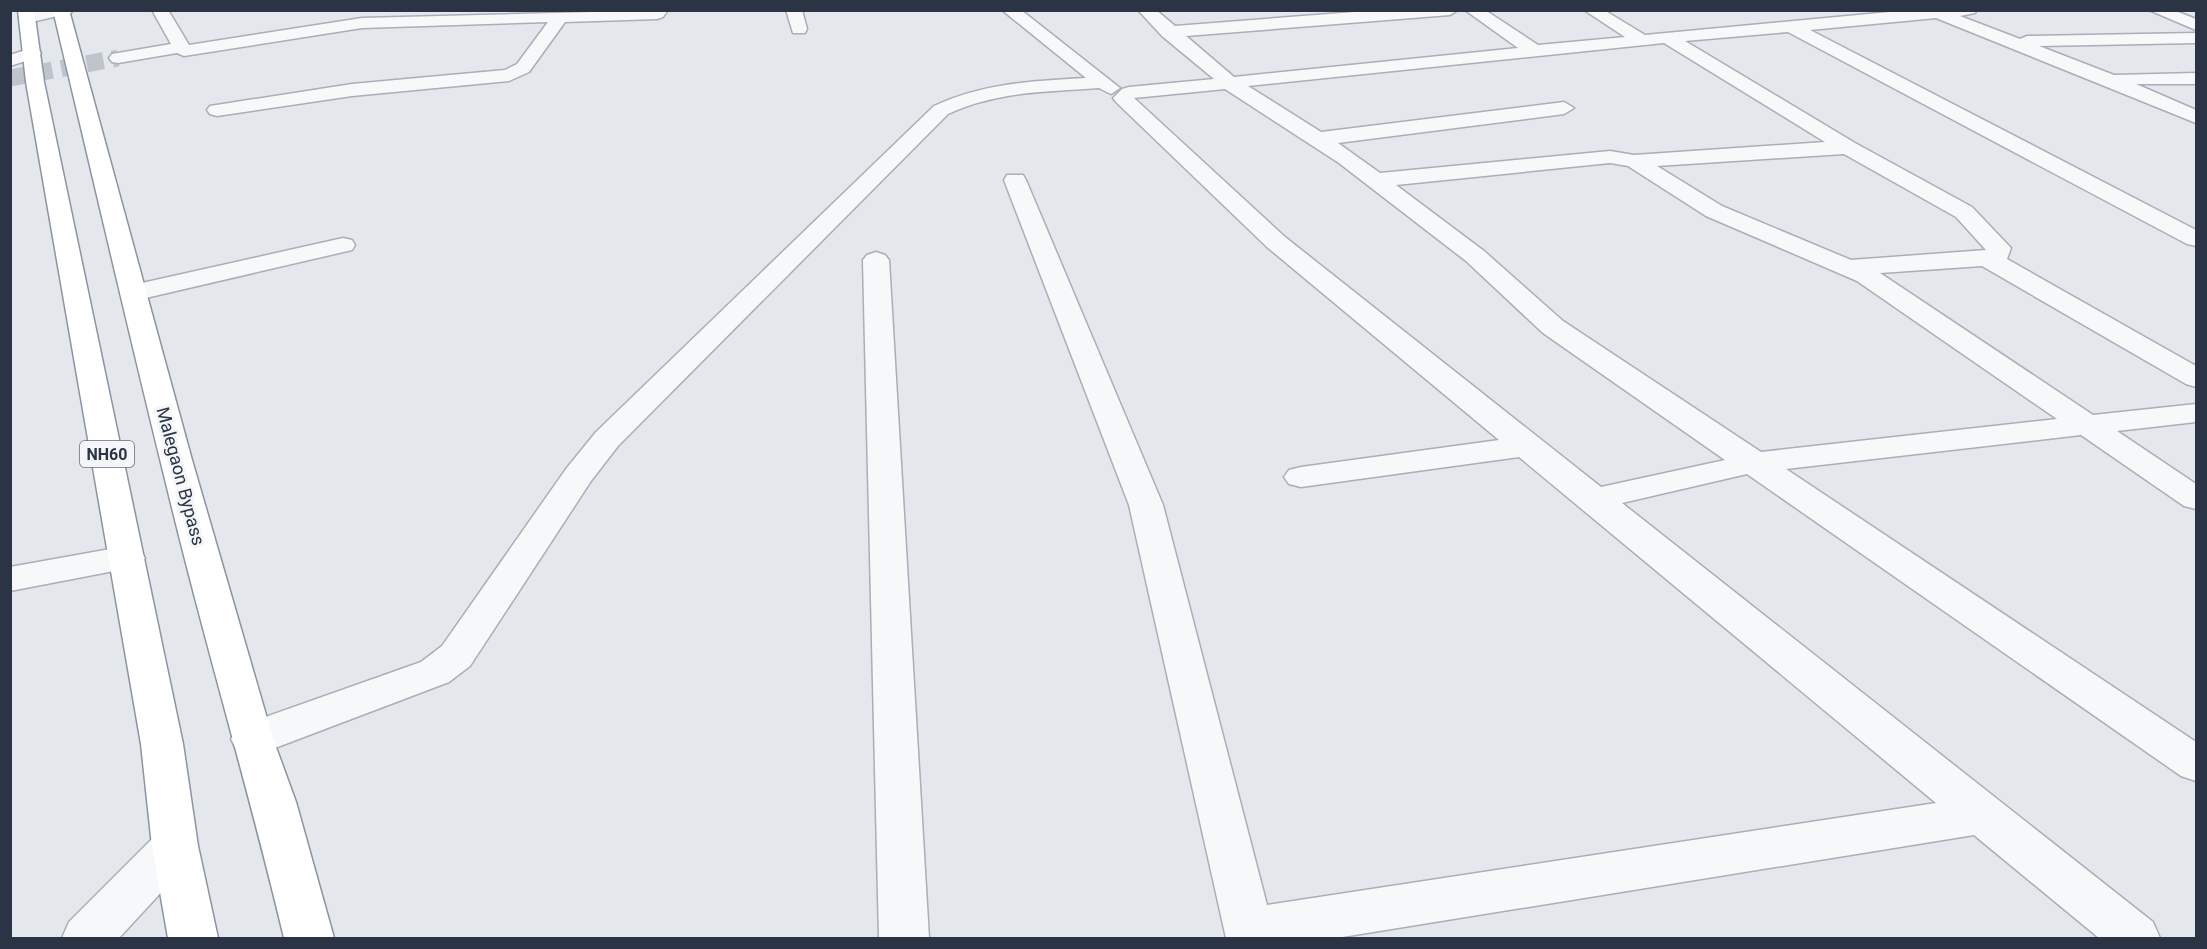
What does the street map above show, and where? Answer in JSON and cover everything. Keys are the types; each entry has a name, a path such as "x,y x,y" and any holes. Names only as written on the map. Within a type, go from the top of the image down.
{"highway":[{"name":"Malegaon Bypass","path":"62,11 133,293 252,739 274,802 309,939"},
{"name":"NH60","path":"26,14 21,57 35,82 162,744 175,846 189,919"}],"street":[{"path":"160,10 184,51 361,17 560,17 657,14 660,10"},
{"path":"794,10 799,29"},
{"path":"1010,10 1112,89 1276,242 2135,939"},
{"path":"1146,10 1168,32 1232,84 1354,163 1475,256 1552,327 2196,764"},
{"path":"1168,32 1450,10"},
{"path":"1473,10 1535,51"},
{"path":"1592,10 1655,39 1964,212 1999,248 1997,255 1986,258 1851,268"},
{"path":"252,739 435,672 456,656 578,476 607,439 941,110 956,102 981,94 1232,84 1535,51 1969,10"},
{"path":"2157,10 2196,26"},
{"path":"26,14 62,11"},
{"path":"1941,14 2108,79 2196,117"},
{"path":"217,110 367,88 509,75 523,68 560,17"},
{"path":"1792,27 2196,239"},
{"path":"2010,41 2196,38"},
{"path":"118,58 182,47"},
{"path":"2108,79 2196,78"},
{"path":"1318,139 1564,108"},
{"path":"1374,180 1610,157 1634,161 1848,147"},
{"path":"1634,161 1714,211 1851,268 2196,499"},
{"path":"1015,180 1146,505 1250,934 1983,815"},
{"path":"133,293 343,245"},
{"path":"1986,258 2196,378"},
{"path":"876,260 904,939"},
{"path":"1593,499 1754,463 2196,413"},
{"path":"1301,477 1528,446"},
{"path":"10,579 127,558"},
{"path":"87,939 175,846"}],"tunnel":[{"path":"10,78 118,58"}]}
